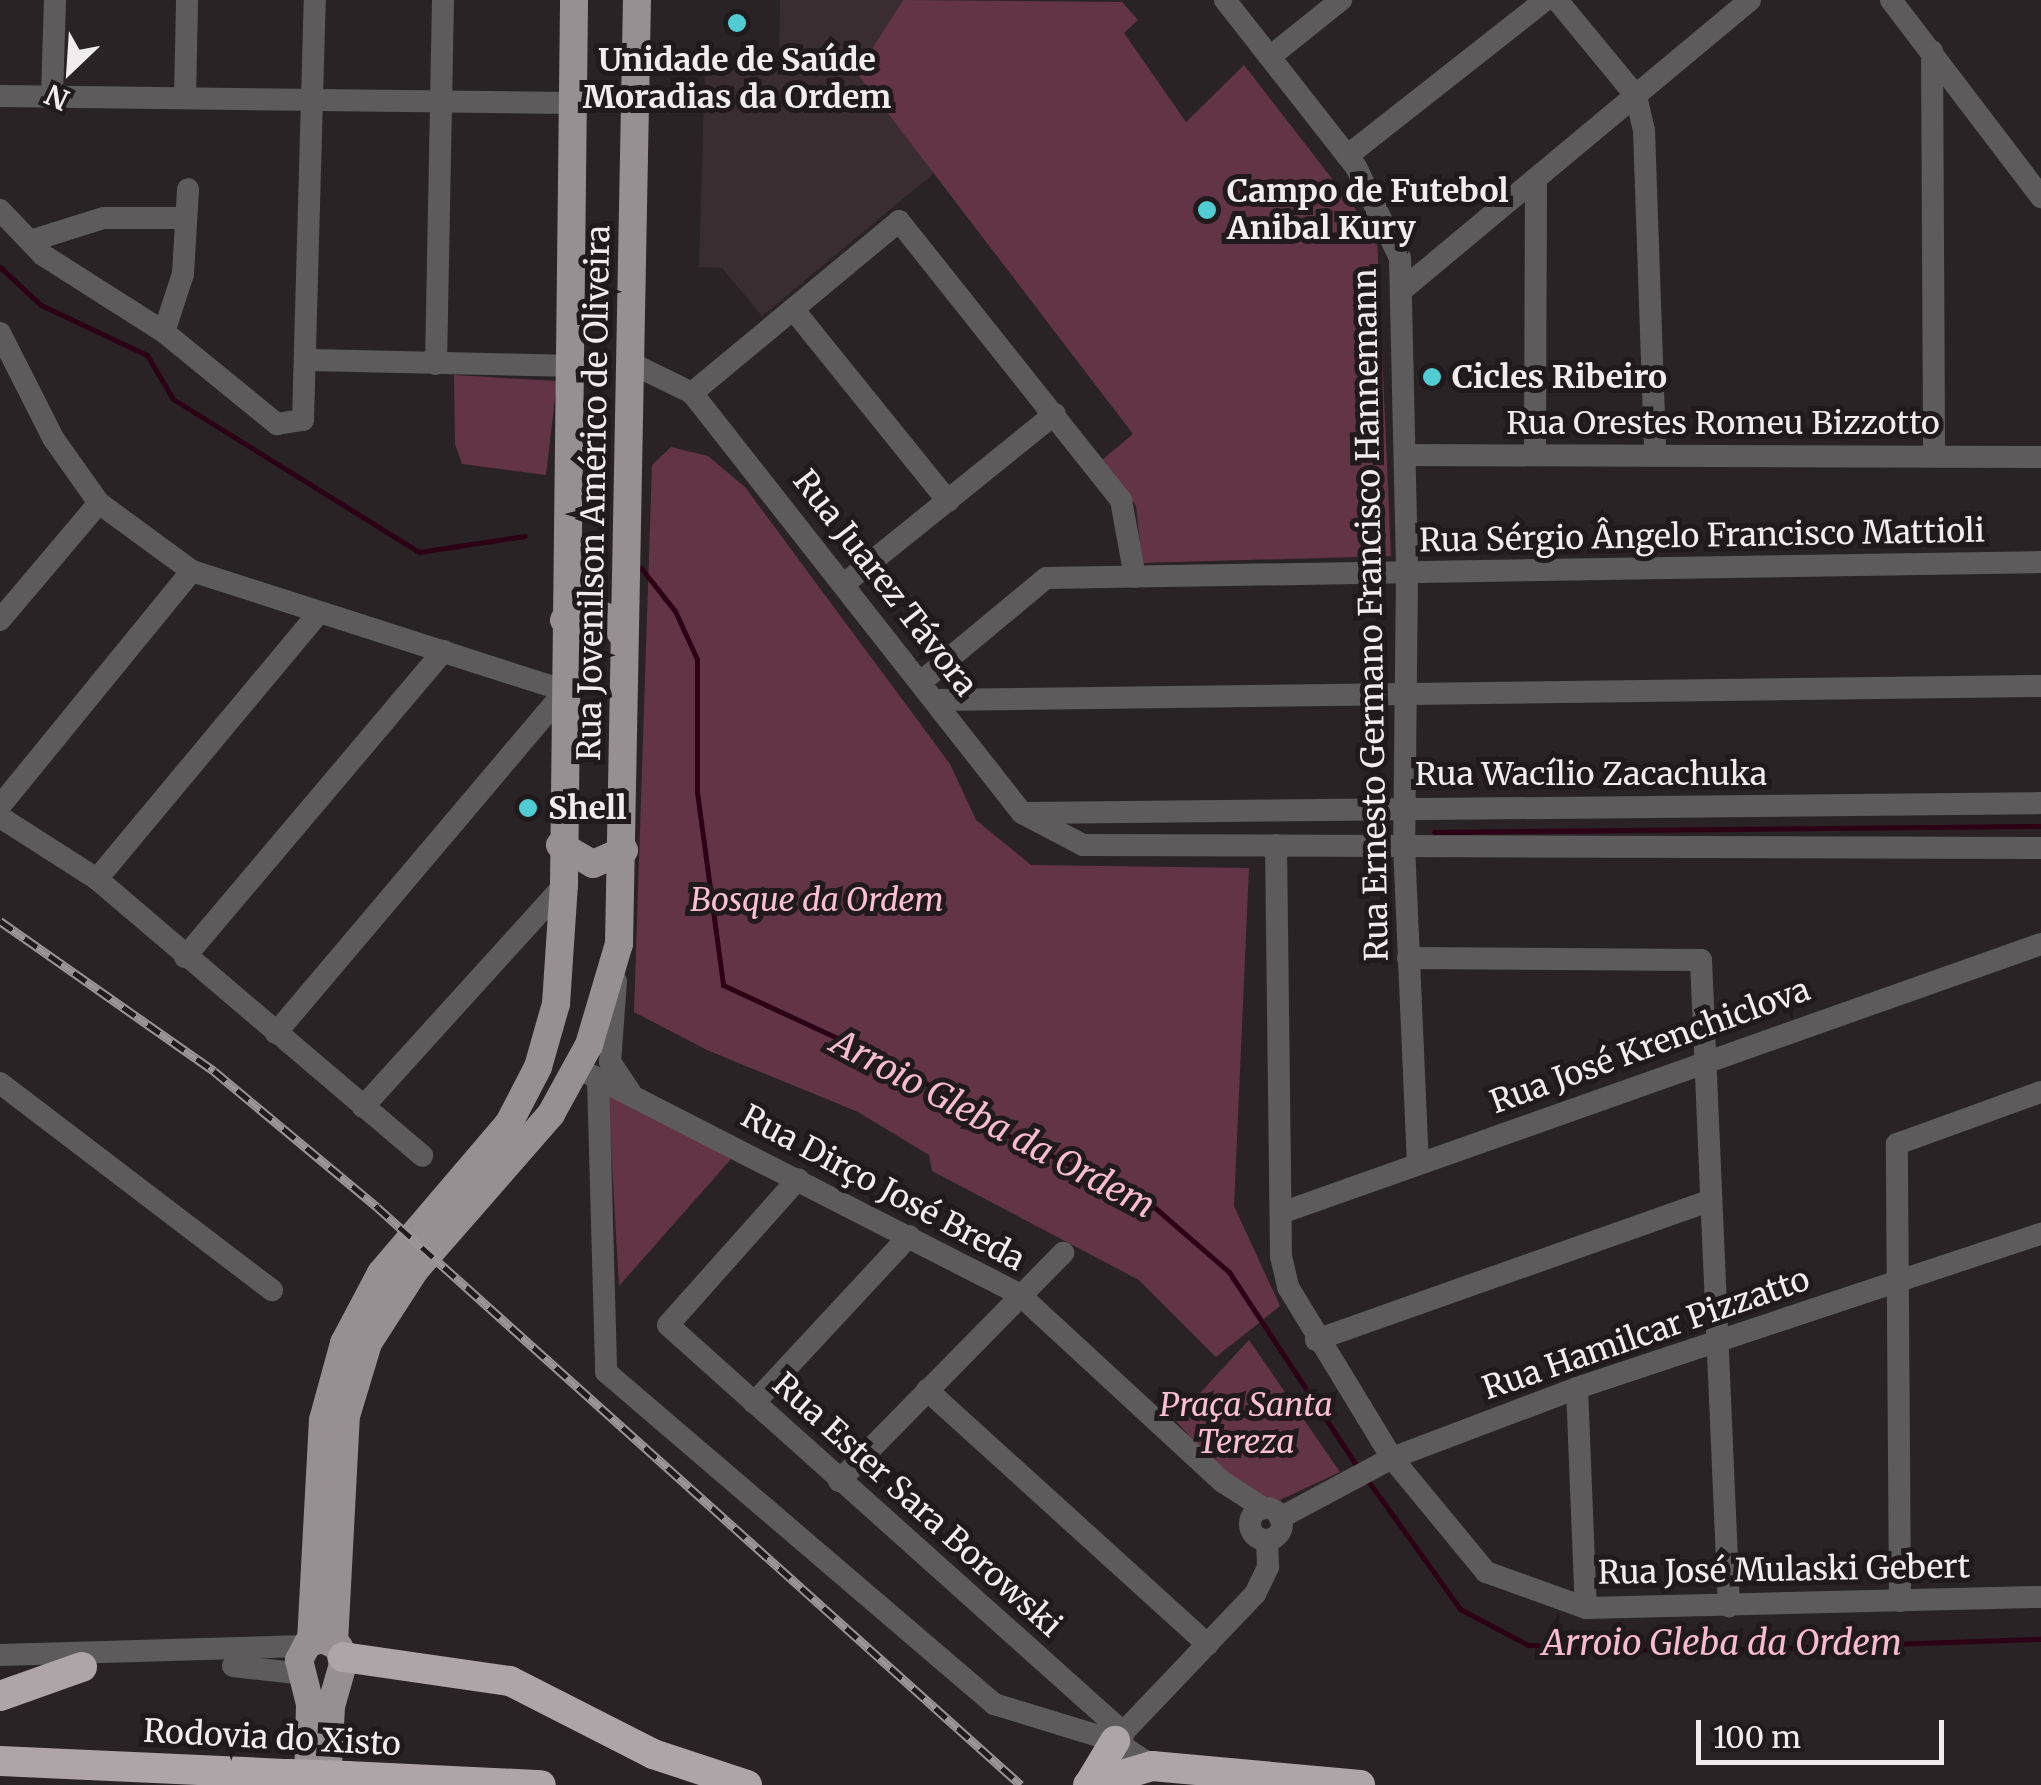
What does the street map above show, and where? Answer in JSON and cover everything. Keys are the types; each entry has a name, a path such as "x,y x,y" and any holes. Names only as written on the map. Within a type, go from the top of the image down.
{"highway":[{"path":"322,1656 510,1681 653,1754 747,1785"},
{"path":"0,1696 83,1659"},
{"path":"1089,1783 1120,1737"},
{"name":"Rodovia do Xisto","path":"0,1761 299,1780 541,1785"},
{"path":"1089,1783 1152,1766 1360,1785"}],"main road":[{"name":"Rua Jovenilson Américo de Oliveira","path":"322,1656 323,1420 344,1343 382,1273 509,1123 549,1035 561,972 568,103 574,0"},
{"name":"Rua Jovenilson Américo de Oliveira","path":"620,944 624,850 622,634 633,364 636,0"},
{"path":"564,620 590,611 610,618 622,634"},
{"path":"560,845 593,864 624,850"},
{"path":"299,1780 322,1656 346,1416 368,1342 415,1270 588,1074 620,944"},
{"path":"322,1656 337,1781"}],"street":[{"path":"52,94 55,0"},
{"path":"185,98 187,0"},
{"path":"0,210 30,241 164,332 277,424 294,424 308,411 314,0"},
{"path":"436,364 443,0"},
{"name":"Rua Ernesto Germano Francisco Hannemann","path":"1225,0 1347,156 1391,230 1402,290 1408,573 1404,844 1418,1164"},
{"path":"1272,56 1341,0"},
{"path":"1347,156 1545,0"},
{"path":"1557,0 1636,96 1644,131 1655,454"},
{"path":"1402,290 1750,0"},
{"path":"1892,0 2041,197"},
{"path":"1932,50 1934,456"},
{"path":"0,96 568,103"},
{"path":"1535,454 1536,182"},
{"path":"164,332 182,274 188,189"},
{"path":"30,241 104,218 186,218"},
{"path":"692,393 898,221 1120,500 1134,577"},
{"path":"793,309 948,501"},
{"path":"0,333 53,438 98,503 192,571 566,691 276,1033"},
{"path":"310,360 565,366"},
{"name":"Rua Juarez Távora","path":"633,364 692,393 1022,813 1084,845 1276,845"},
{"path":"844,584 1055,414"},
{"name":"Rua Orestes Romeu Bizzotto","path":"1406,455 2041,457"},
{"path":"0,620 98,503"},
{"name":"Rua Sérgio Ângelo Francisco Mattioli","path":"929,691 1046,578 2041,562"},
{"path":"0,806 192,571"},
{"path":"96,879 319,614"},
{"path":"185,957 444,651"},
{"path":"929,691 1408,696 1767,686 2041,686"},
{"name":"Rua Wacílio Zacachuka","path":"1022,813 2041,803"},
{"path":"0,817 96,879 422,1156"},
{"path":"1276,845 2041,848"},
{"name":"Rua José Mulaski Gebert","path":"1276,845 1281,1213 1288,1287 1388,1460 1486,1572 1586,1608 2041,1596"},
{"path":"363,1107 564,885"},
{"name":"Rua Jovenilson Américo de Oliveira","path":"620,944 610,1062 636,1098"},
{"name":"Rua José Krenchiclova","path":"1281,1213 2041,944"},
{"path":"1408,958 1701,960 1714,1346 1729,1606"},
{"path":"588,1074 606,1372 994,1704 1120,1737 1152,1766"},
{"name":"Rua Dirço José Breda","path":"588,1074 910,1236 1020,1296 1223,1482 1272,1513"},
{"path":"0,1083 272,1290"},
{"path":"1900,1600 1897,1144 2041,1092"},
{"name":"Rua Ester Sara Borowski","path":"798,1179 668,1324 1120,1737"},
{"path":"1316,1340 1709,1201"},
{"name":"Rua Hamilcar Pizzatto","path":"1272,1513 1388,1460 1577,1388 1714,1346 2041,1234"},
{"path":"754,1403 910,1236"},
{"path":"839,1480 1063,1253"},
{"path":"1577,1388 1586,1608"},
{"path":"927,1390 1208,1645"},
{"name":"Rua Dirço José Breda","path":"1223,1482 1259,1534"},
{"path":"1120,1737 1263,1582 1259,1534 1280,1532 1272,1513"},
{"path":"0,1655 254,1666 322,1656"},
{"path":"0,1668 83,1659"}],"shaded area":[{"path":"780,0 903,0 857,73 934,173 762,316 722,268 699,267 705,68 779,70"}],"green space":[{"path":"903,0 1122,2 1138,20 1124,33 1186,122 1244,65 1377,237 1391,556 1142,563 1136,506 1102,460 1133,434 857,73"},
{"path":"454,375 557,381 546,475 462,464 455,444"},
{"name":"Bosque da Ordem","path":"671,447 708,456 745,487 950,764 976,820 1031,865 1249,868 1234,1206 1280,1306 1216,1357 1139,1280 932,1171 929,1155 858,1112 707,1050 634,1012 652,465"},
{"path":"608,1095 732,1158 619,1286"},
{"name":"Praça Santa Tereza","path":"1249,1340 1340,1472 1280,1500 1260,1498 1216,1466 1175,1420"}],"waterway":[{"name":"Arroio Gleba da Ordem","path":"0,267 41,305 147,355 173,399 419,552 525,536"},
{"name":"Arroio Gleba da Ordem","path":"641,568 675,611 697,659 697,792 723,985 906,1070 994,1129 1146,1200 1229,1272 1359,1469"},
{"path":"1434,832 2041,826"},
{"name":"Arroio Gleba da Ordem","path":"1366,1478 1460,1609 1528,1645 1691,1651 2041,1639"}],"railway":[{"path":"0,921 214,1071 377,1207 1021,1785"}],"place":[{"name":"Unidade de Saúde Moradias da Ordem","path":"737,23"},
{"name":"Campo de Futebol Anibal Kury","path":"1207,210"},
{"name":"Cicles Ribeiro","path":"1432,377"},
{"name":"Shell","path":"528,808"}]}
